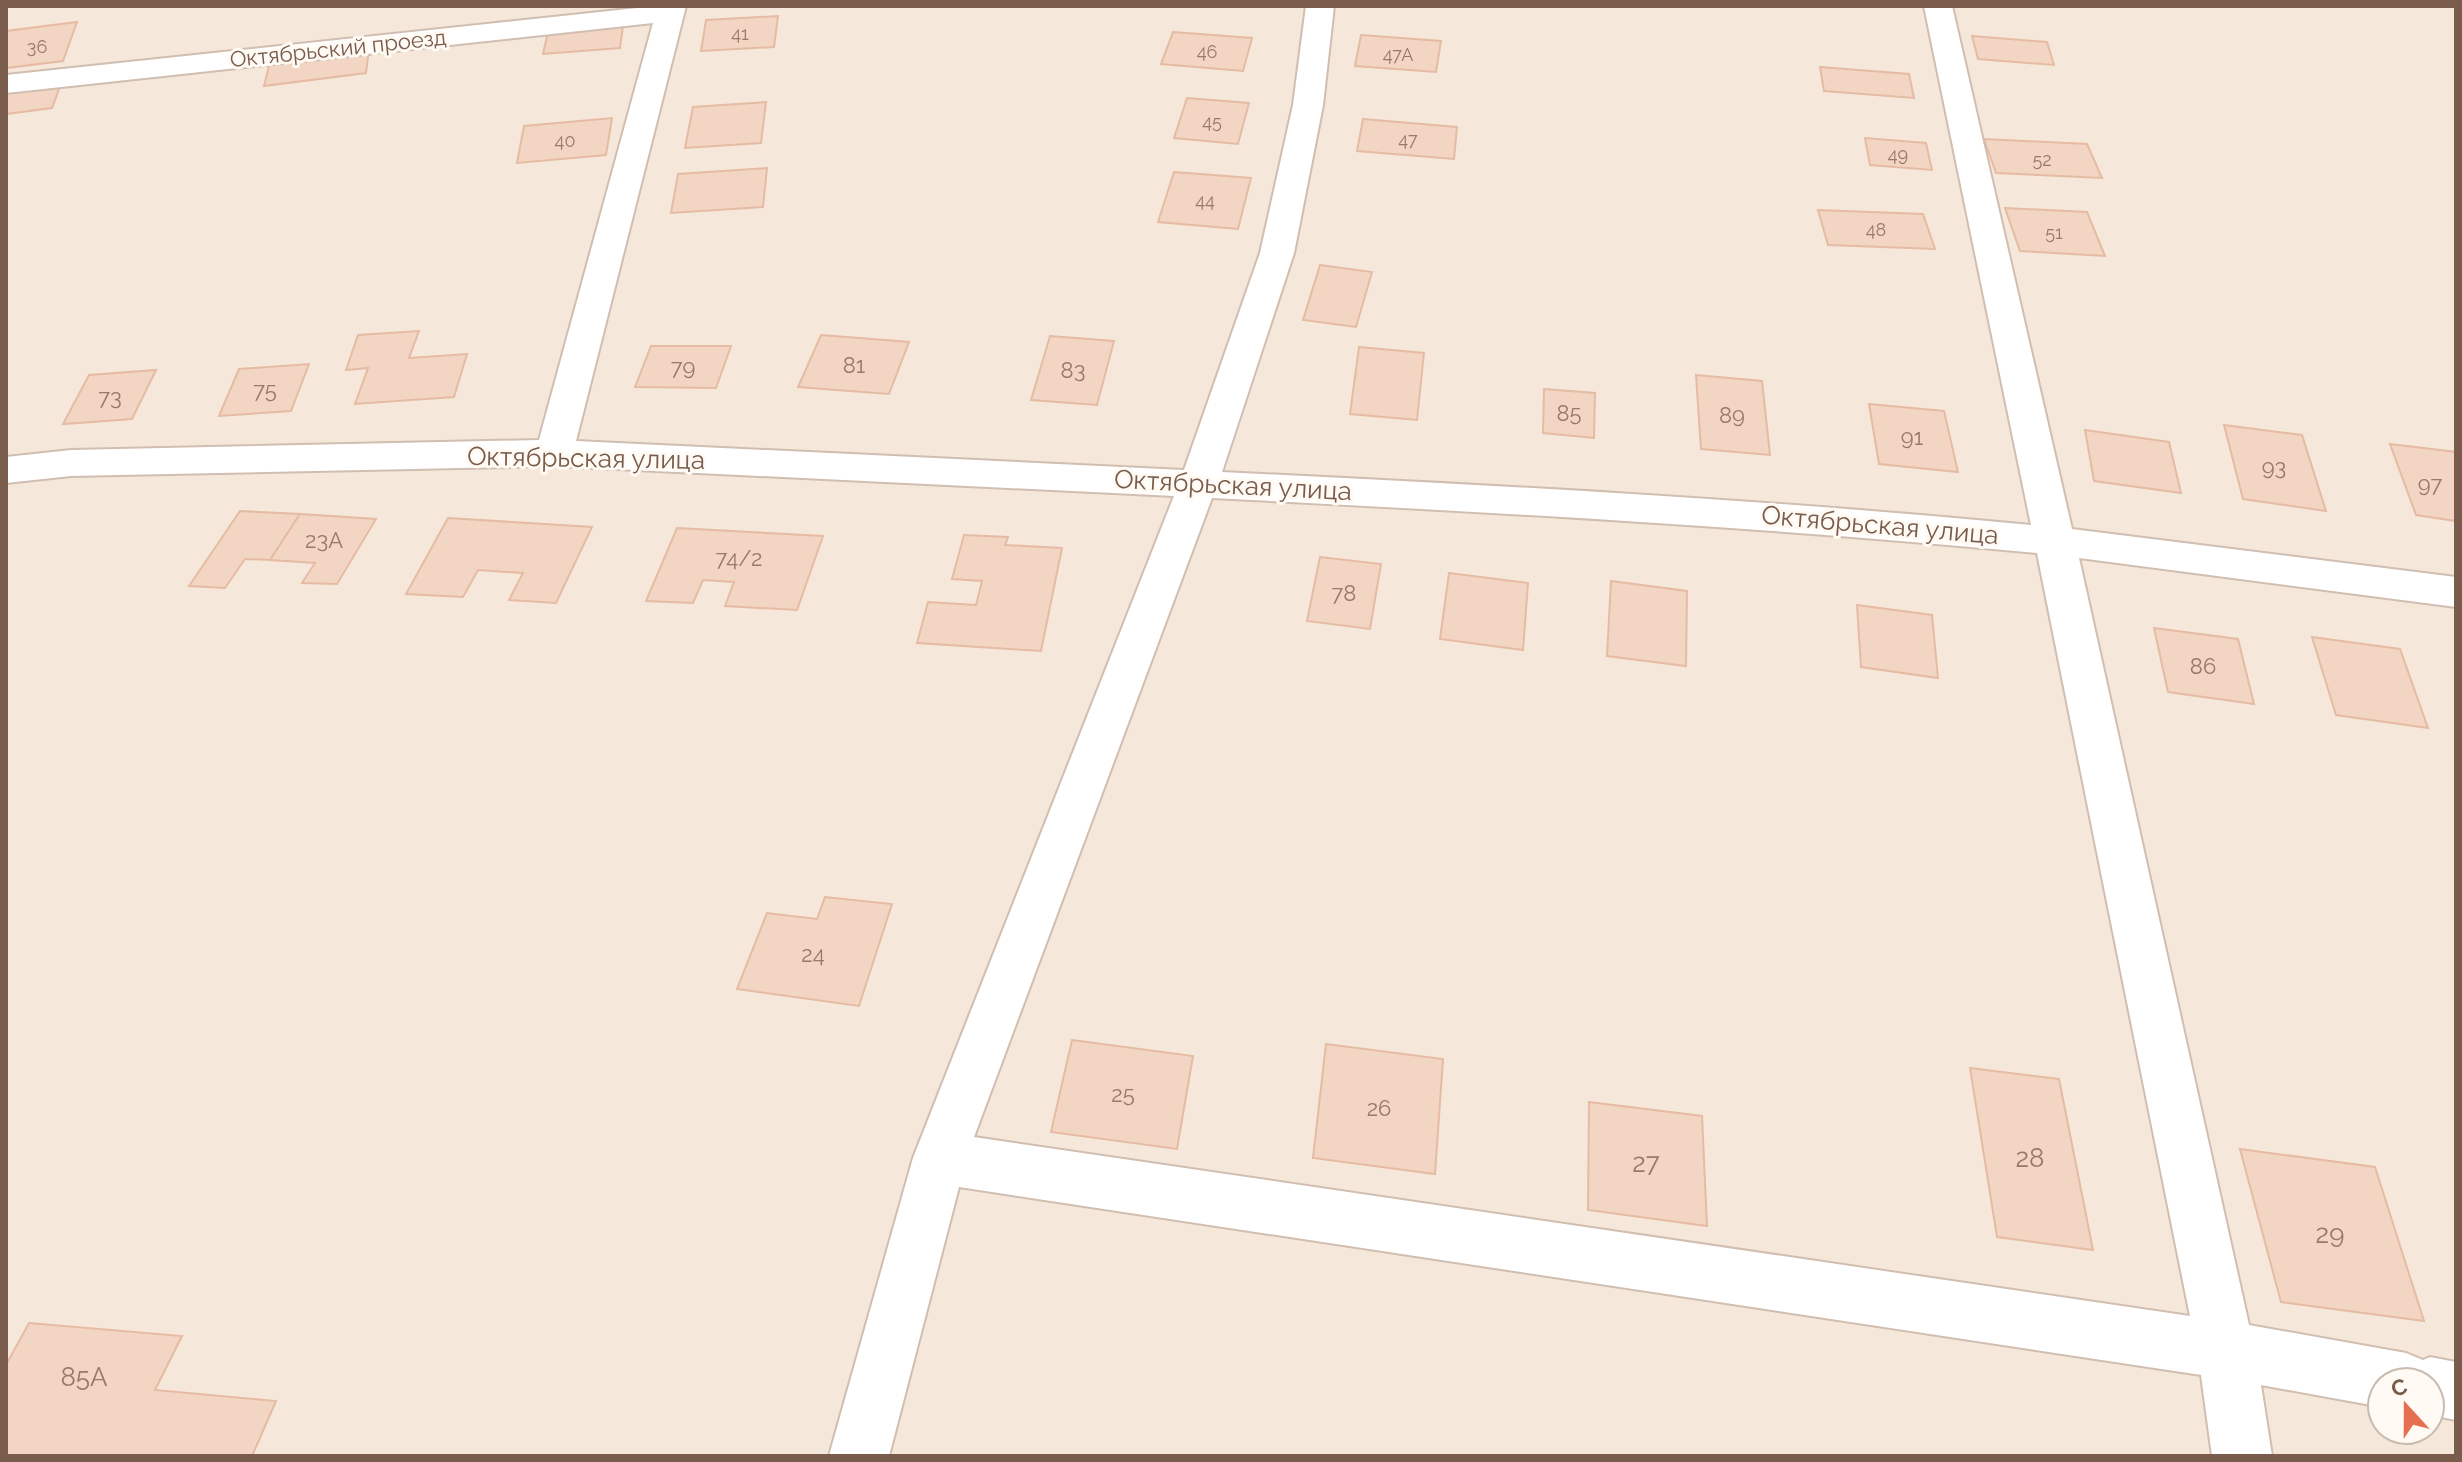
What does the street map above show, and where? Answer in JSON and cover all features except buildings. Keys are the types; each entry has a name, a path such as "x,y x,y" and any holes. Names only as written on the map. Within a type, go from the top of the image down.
{"street":[{"path":"859,1456 940,1158 1199,482 1277,253 1308,105 1320,6"},
{"path":"1938,6 2226,1350 2242,1456"},
{"path":"554,453 671,10"},
{"name":"Октябрьский проезд","path":"6,84 671,10"},
{"name":"Октябрьская улица","path":"6,470 71,463 554,453 1199,482 1811,518 2055,541 2456,592"},
{"path":"940,1158 2226,1350 2366,1375"}],"shaded area":[{"path":"6,6 2456,6 2456,1456 6,1456"}]}
